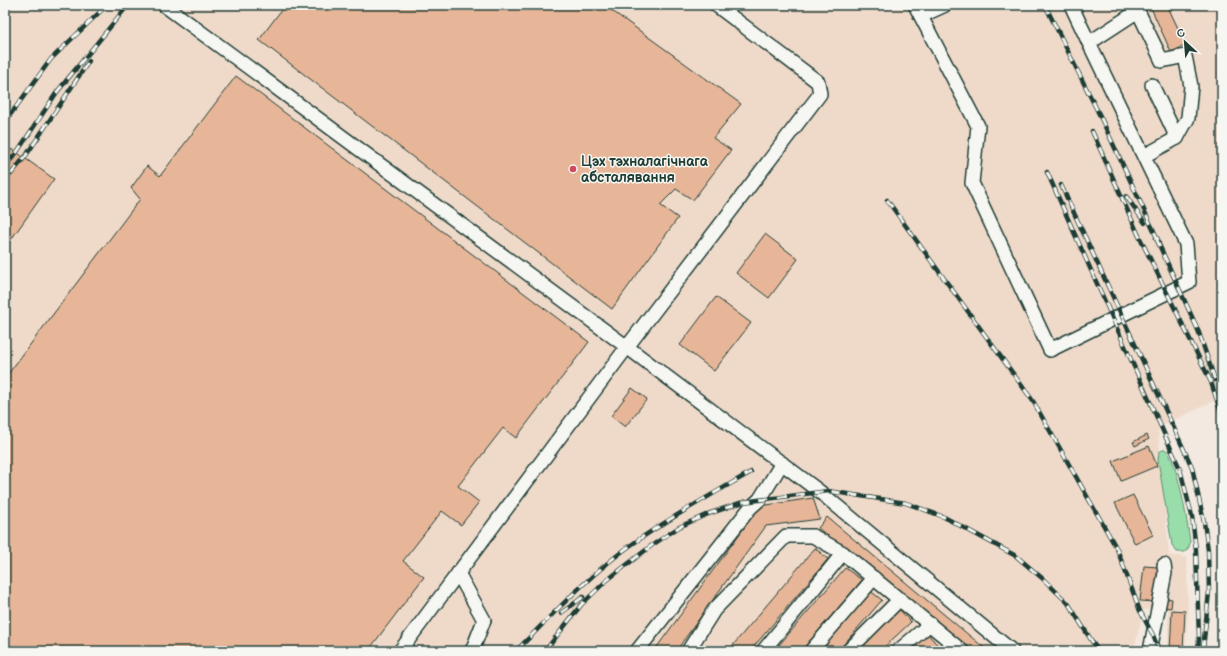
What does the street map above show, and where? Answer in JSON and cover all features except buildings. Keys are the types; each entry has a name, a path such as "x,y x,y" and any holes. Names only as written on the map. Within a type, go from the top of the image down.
{"lane":[{"path":"164,5 782,463 1012,651"},
{"path":"400,651 627,347 820,94 818,82 716,5"},
{"path":"945,5 918,11 978,126 972,183 1050,350 1189,282 1186,244 1071,5"},
{"path":"1089,43 1138,11 1162,61 1185,56 1191,86 1188,118 1177,138 1144,156"},
{"path":"1152,85 1177,138"},
{"path":"637,651 750,508 760,499 782,463"},
{"path":"688,651 714,610 786,536 813,536 843,553 962,651"},
{"path":"763,651 843,553"},
{"path":"1150,651 1165,573 1164,565"},
{"path":"458,573 484,620 472,651"},
{"path":"811,651 874,578"},
{"path":"848,651 900,599"},
{"path":"898,651 930,624"}],"shaded area":[{"path":"5,5 1222,5 1222,267 1220,306 1222,316 1222,397 1158,428 1169,555 1187,557 1188,611 1185,651 1168,651 1168,610 1158,609 1143,610 1137,613 1141,619 1134,651 5,651"}],"green space":[{"path":"1165,449 1174,465 1178,477 1184,507 1190,542 1189,547 1185,552 1177,552 1172,545 1158,460 1159,452"}],"railway":[{"path":"5,122 51,59 107,5"},
{"path":"5,167 17,152 57,92 128,5"},
{"path":"1045,5 1100,116 1159,242"},
{"path":"11,174 25,157 89,61"},
{"path":"1092,131 1139,236 1211,382 1222,416"},
{"path":"1047,172 1180,469 1192,516 1196,550 1199,637 1198,651"},
{"path":"1061,185 1192,467 1204,522 1208,550 1209,592 1203,649"},
{"path":"1126,196 1145,223"},
{"path":"887,200 1033,401 1117,549 1140,611 1153,635 1159,651"},
{"path":"1156,238 1198,330 1215,380"},
{"path":"517,650 572,595 631,545 660,525 751,472"},
{"path":"545,651 581,605 606,581 651,546 679,527 708,514 743,502 828,491 906,503 944,517 1016,556 1068,603 1098,651"},
{"path":"561,613 583,597"},
{"path":"1218,651 1222,621"}],"place":[{"name":"Цэх тэхналагічнага абсталявання","path":"573,169"}]}
